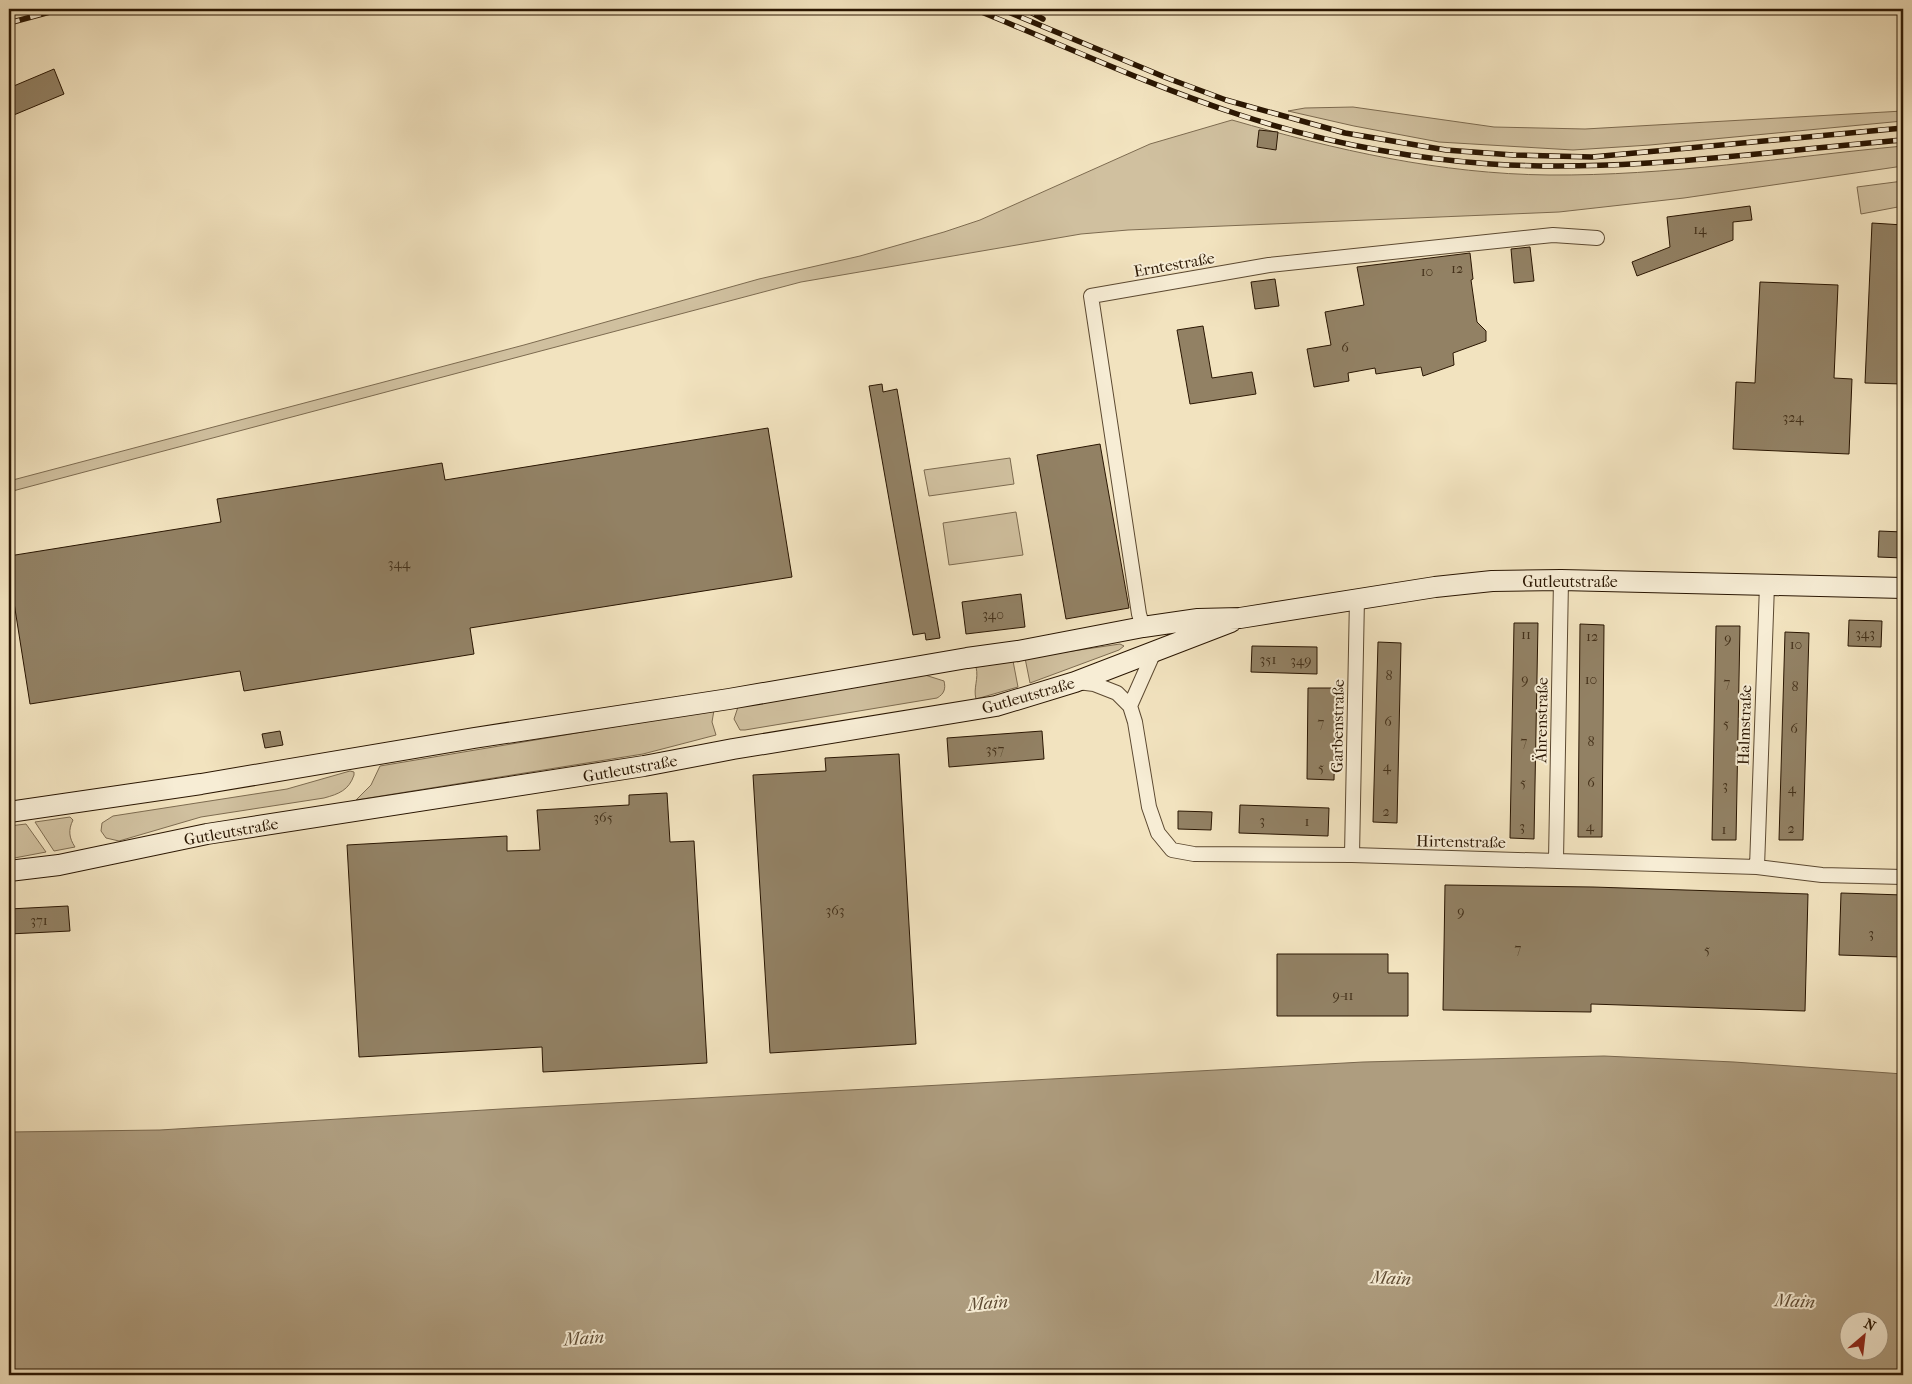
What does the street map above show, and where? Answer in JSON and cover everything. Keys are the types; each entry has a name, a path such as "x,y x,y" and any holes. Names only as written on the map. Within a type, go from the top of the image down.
{"main road":[{"name":"Gutleutstraße","path":"9,812 201,784 474,738 729,699 1018,651 1143,627 1198,619 1240,618 1358,598 1492,581 1561,580 1903,588"},
{"name":"Gutleutstraße","path":"9,871 59,865 207,834 634,768 733,748 996,706 1075,682 1240,618"}],"street":[{"name":"Erntestraße","path":"1143,627 1139,614 1091,296 1269,265 1553,235 1596,238"},
{"name":"Ährenstraße","path":"1556,860 1561,580"},
{"name":"Halmstraße","path":"1757,867 1767,585"},
{"name":"Garbenstraße","path":"1352,855 1358,598"},
{"path":"1075,682 1094,684 1117,692 1130,706 1154,652"},
{"name":"Hirtenstraße","path":"1130,706 1135,722 1149,807 1158,833 1172,850 1194,854 1352,855 1757,867 1822,875 1903,877"}],"shaded area":[{"path":"1353,107 1494,127 1585,129 1903,111 1903,121 1650,145 1573,150 1439,142 1288,111 1305,108"},
{"path":"1232,120 1310,141 1389,158 1429,165 1509,174 1593,174 1682,169 1903,146 1903,166 1684,198 1559,212 1128,230 1081,234 801,282 9,492 9,481 524,345 759,279 860,256 944,232 980,220 1150,144"},
{"path":"1903,181 1903,206 1861,214 1857,187"},
{"path":"1010,458 1014,484 929,496 924,470"},
{"path":"1016,512 1023,555 949,565 943,523"},
{"path":"1120,644 1124,646 1119,650 1030,683 1025,658"},
{"path":"1013,661 1018,687 976,699 976,667"},
{"path":"925,675 944,681 944,691 937,698 745,730 740,730 734,719 738,707"},
{"path":"714,710 712,722 716,735 643,754 356,800 371,785 380,766"},
{"path":"350,771 354,772 354,775 346,788 339,793 324,798 201,817 119,841 106,838 101,831 102,823 113,816 287,789"},
{"path":"70,817 73,820 70,827 70,837 75,847 54,851 35,822"},
{"path":"26,824 46,852 9,859 9,826"}],"water":[{"name":"Main","path":"1604,1056 1734,1062 1903,1074 1903,1375 9,1375 9,1132 160,1130 501,1109 1363,1062"}],"building":[{"path":"54,69 64,94 9,117 9,88"},
{"path":"1259,130 1278,132 1276,150 1257,147"},
{"path":"1750,206 1752,220 1733,222 1733,240 1637,276 1632,262 1670,247 1667,217"},
{"path":"1872,223 1903,225 1903,384 1865,383"},
{"path":"1530,247 1534,281 1514,283 1511,249"},
{"path":"1470,253 1473,279 1471,280 1477,322 1486,331 1486,341 1453,353 1454,365 1423,376 1421,367 1376,374 1375,368 1348,373 1349,381 1314,387 1307,349 1331,345 1325,312 1364,305 1357,267"},
{"path":"1275,279 1279,306 1255,309 1251,282"},
{"path":"1760,282 1838,285 1834,378 1852,379 1849,454 1733,449 1736,382 1755,383"},
{"path":"1203,326 1212,378 1252,372 1256,394 1190,404 1177,330"},
{"path":"882,384 883,392 897,389 940,638 926,640 925,633 913,635 869,386"},
{"path":"768,428 792,577 470,628 474,654 244,691 240,671 30,704 9,571 9,556 221,522 217,499 442,463 445,480"},
{"path":"1100,444 1129,608 1066,619 1037,455"},
{"path":"1879,531 1903,532 1903,558 1878,557"},
{"path":"1021,594 1025,627 966,634 962,602"},
{"path":"1849,620 1882,621 1881,647 1848,646"},
{"path":"1514,623 1538,623 1534,839 1510,838"},
{"path":"1580,624 1604,625 1602,837 1578,837"},
{"path":"1716,626 1740,626 1736,840 1712,840"},
{"path":"1785,632 1809,633 1803,840 1779,840"},
{"path":"1378,642 1401,643 1397,823 1373,822"},
{"path":"1252,646 1317,647 1317,674 1251,672"},
{"path":"1308,688 1336,688 1334,780 1307,779"},
{"path":"280,731 283,745 265,748 262,734"},
{"path":"1042,731 1044,759 949,767 947,738"},
{"path":"899,754 916,1044 770,1053 753,775 826,771 825,758"},
{"path":"667,793 670,842 694,841 707,1063 543,1072 542,1047 359,1057 347,845 507,836 507,851 540,850 537,810 629,805 629,795"},
{"path":"1240,805 1329,808 1328,836 1239,833"},
{"path":"1178,811 1212,812 1211,830 1178,829"},
{"path":"1445,885 1593,887 1808,894 1805,1011 1591,1004 1591,1012 1443,1010"},
{"path":"1841,893 1903,895 1902,957 1839,955"},
{"path":"68,906 70,931 9,934 9,909"},
{"path":"1277,954 1388,954 1388,973 1408,973 1408,1016 1277,1016"}],"railway":[{"path":"9,13 22,9"},
{"path":"9,23 61,9"},
{"path":"974,9 1204,103 1268,124 1331,140 1395,153 1491,164 1594,166 1698,160 1903,140"},
{"path":"1001,9 1167,78 1226,100 1345,133 1446,150 1513,155 1592,157 1903,128"},
{"path":"1025,9 1043,19"}]}
